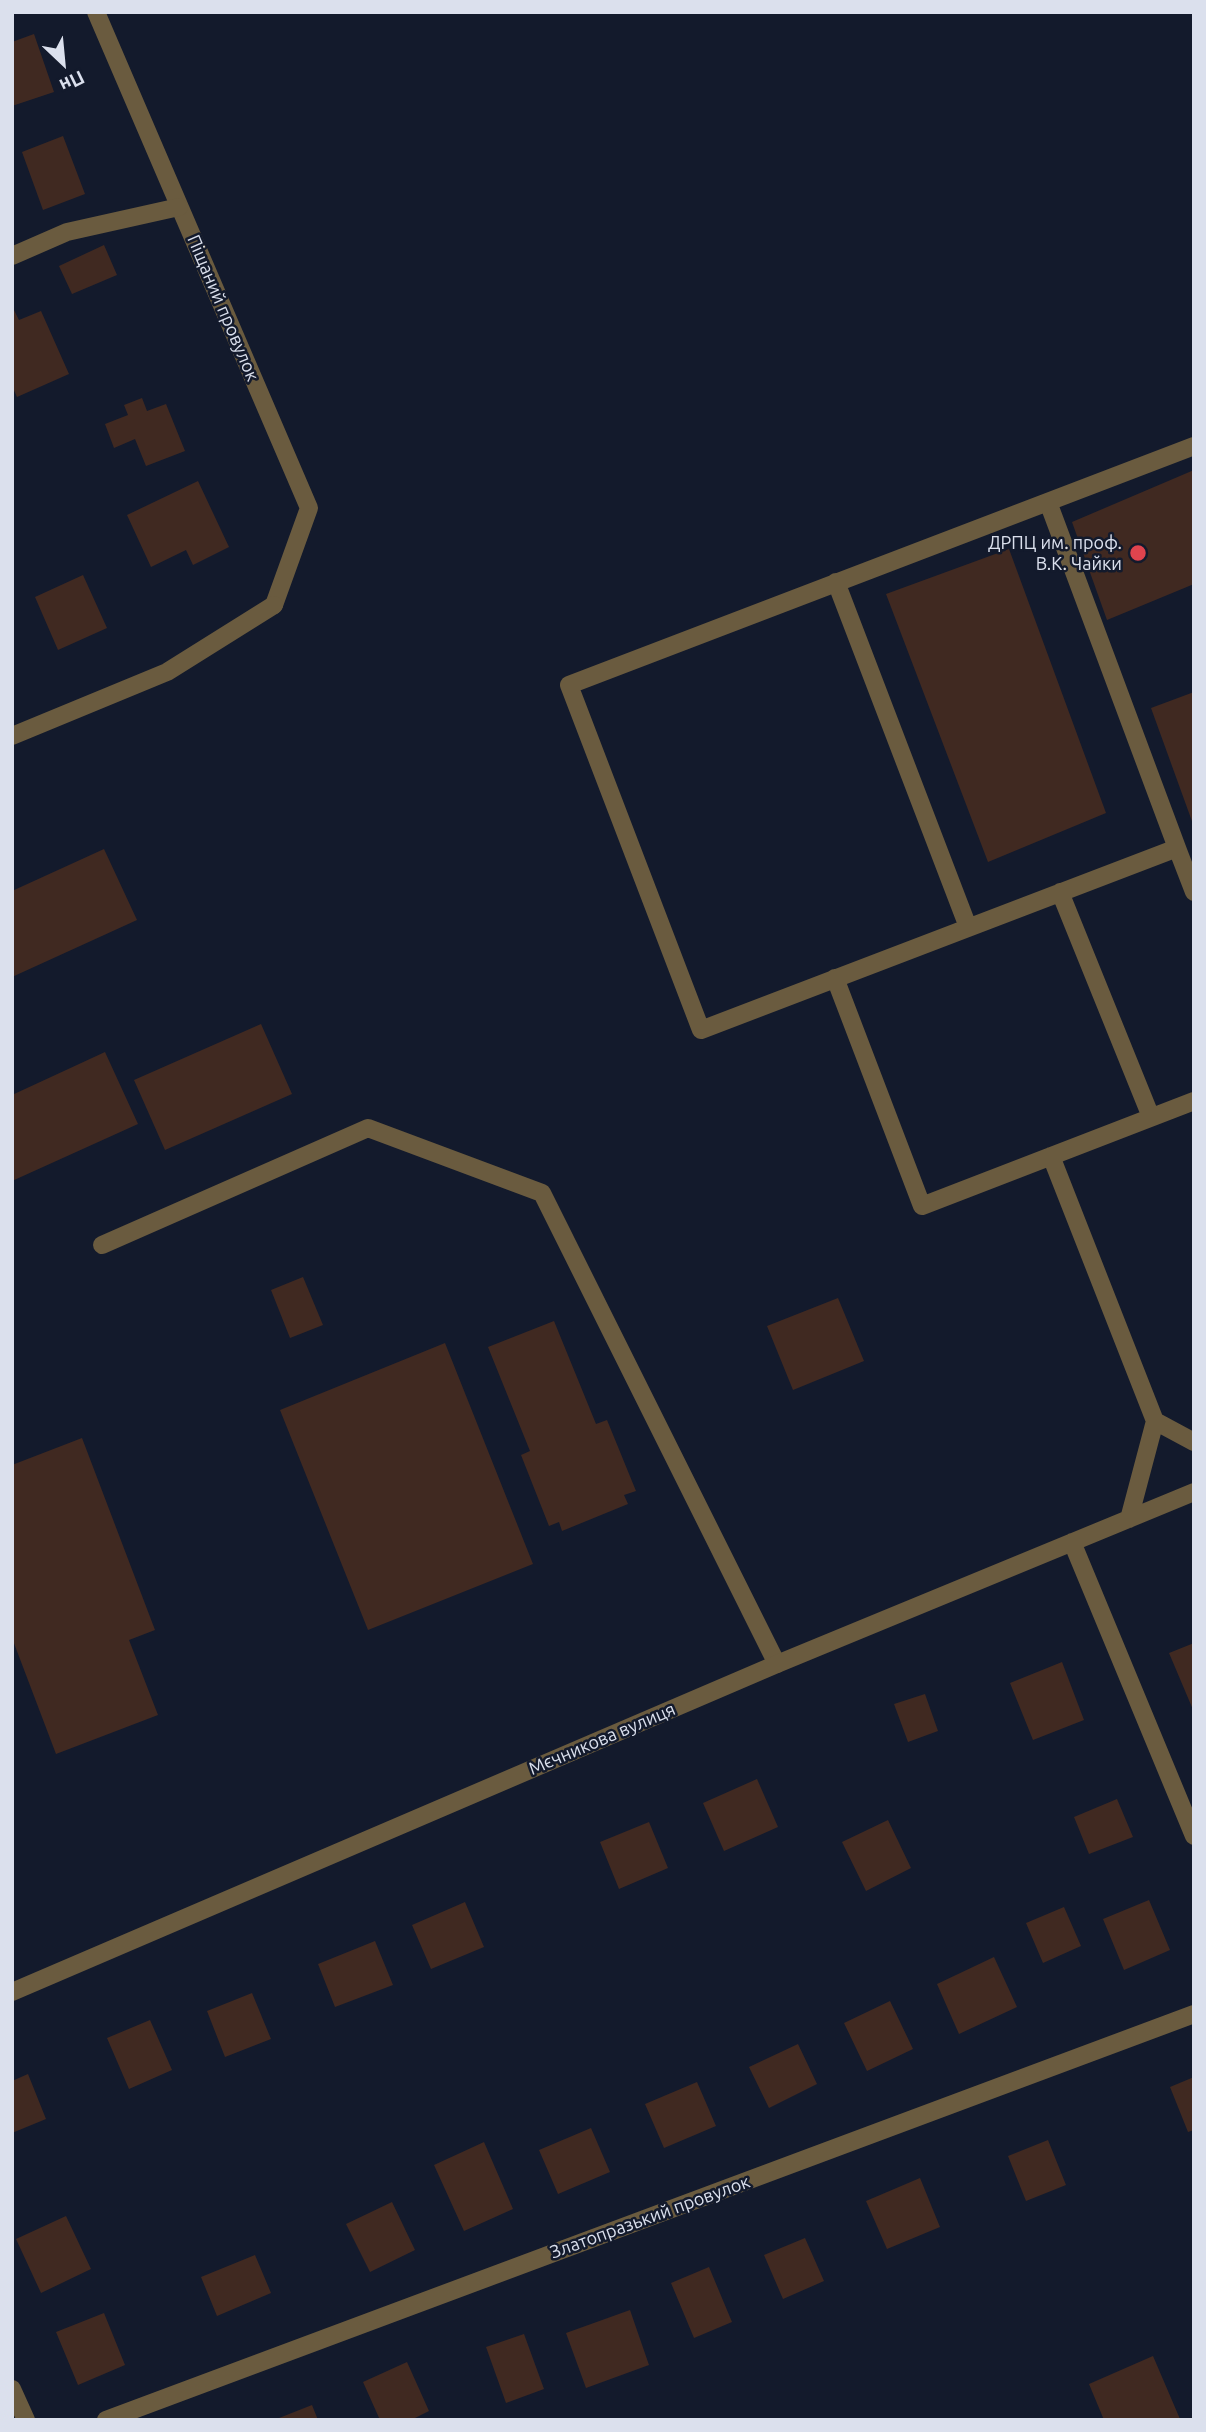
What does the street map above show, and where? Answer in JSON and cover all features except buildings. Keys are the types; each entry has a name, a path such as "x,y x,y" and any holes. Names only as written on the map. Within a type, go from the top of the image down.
{"street":[{"name":"Піщаний провулок","path":"12,736 167,672 274,605 309,509 96,12"},
{"path":"12,256 67,232 179,207"},
{"path":"1182,863 1177,848 701,1030 569,685 1194,446"},
{"path":"1048,502 1194,892"},
{"path":"836,583 968,927"},
{"path":"1060,892 1151,1117"},
{"path":"835,978 922,1206 1194,1101"},
{"path":"102,1245 368,1128 542,1194 777,1664"},
{"path":"1051,1156 1155,1421 1129,1519"},
{"path":"1155,1421 1194,1442"},
{"name":"Мєчникова вулиця","path":"12,1992 777,1664 1194,1492"},
{"path":"1072,1542 1194,1836"},
{"name":"Златопразький провулок","path":"106,2420 1194,2014"},
{"path":"12,2389 26,2420"}],"place":[{"name":"ДРПЦ им. проф. В.К. Чайки","path":"1138,553"}]}
